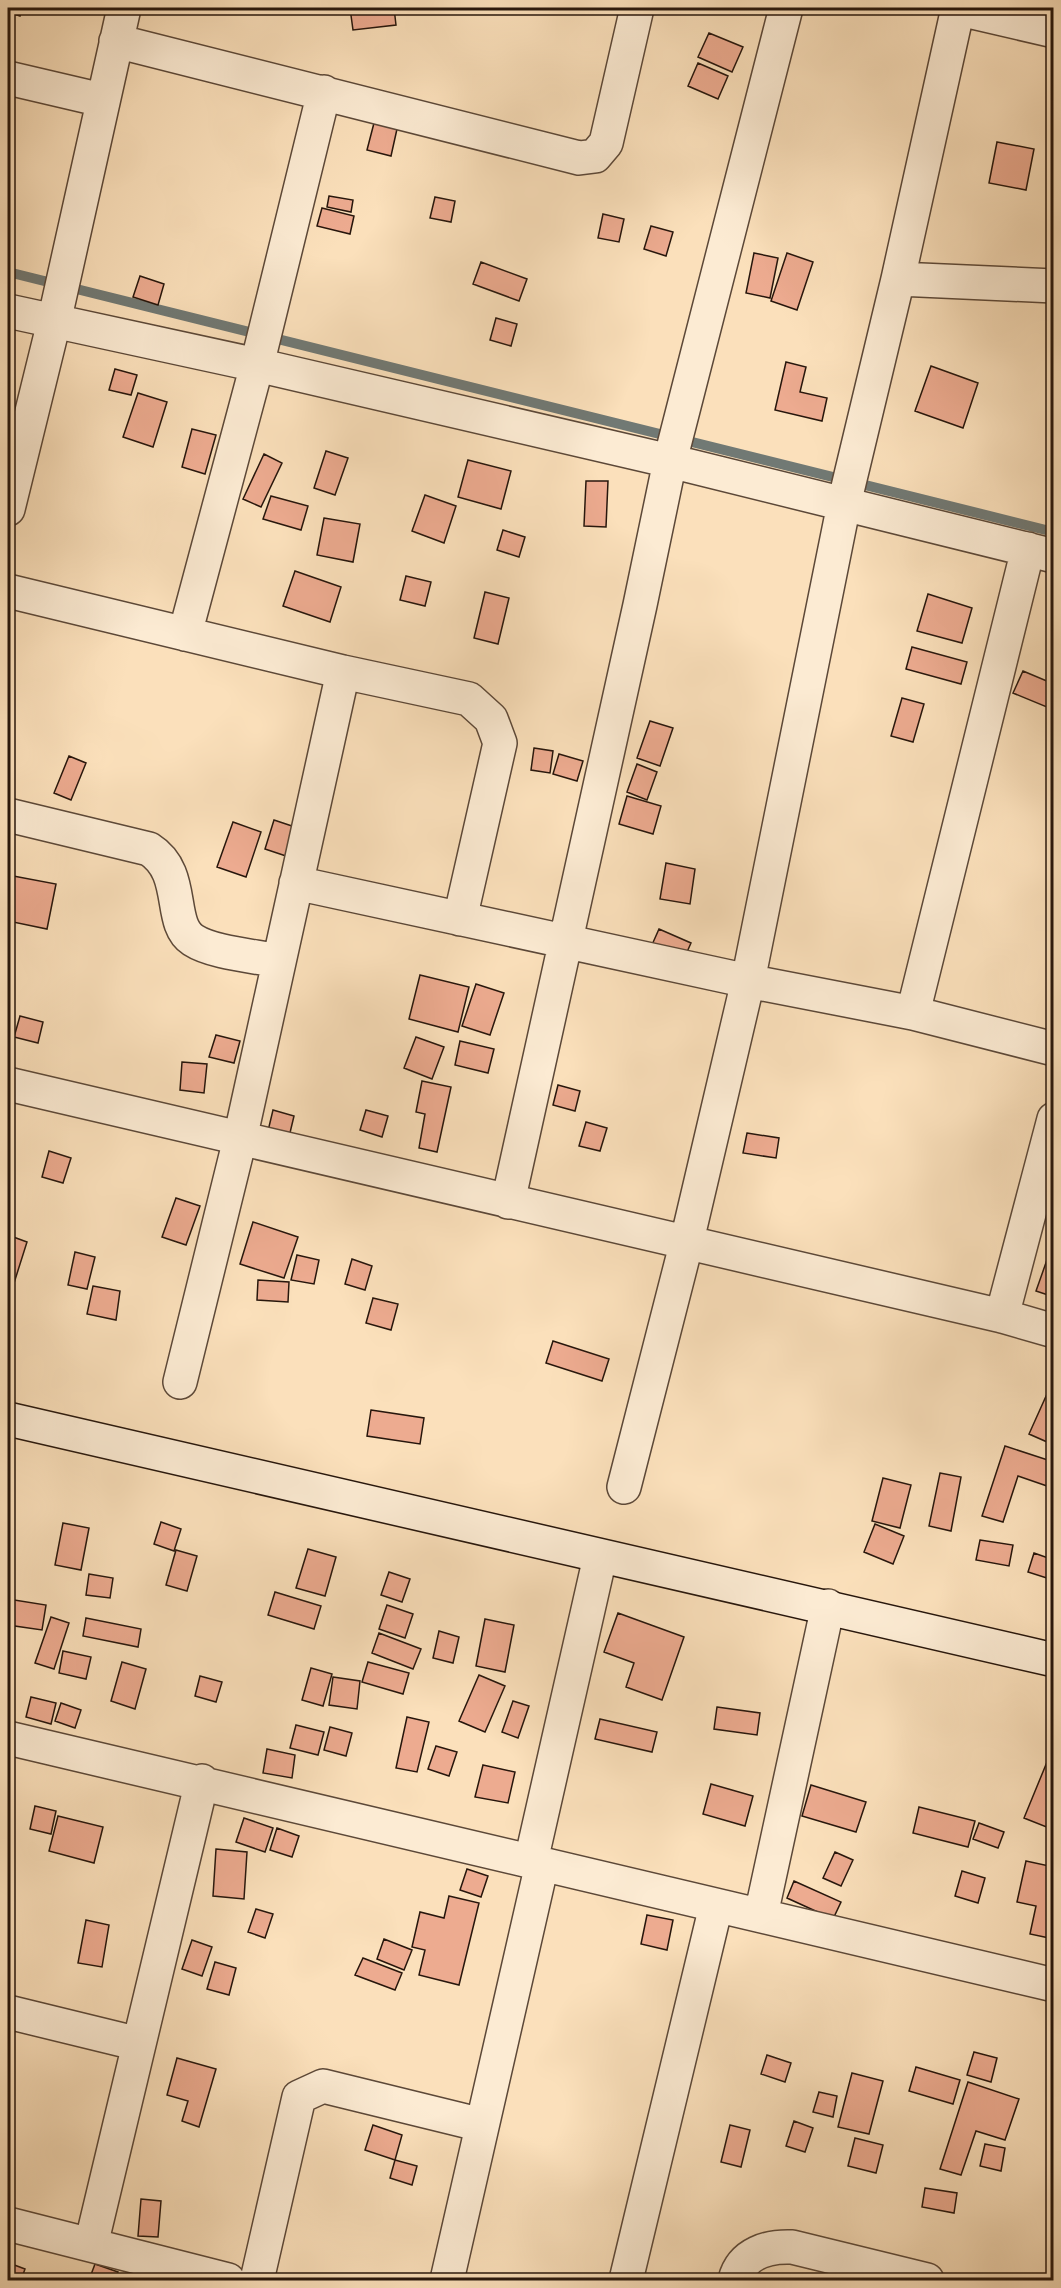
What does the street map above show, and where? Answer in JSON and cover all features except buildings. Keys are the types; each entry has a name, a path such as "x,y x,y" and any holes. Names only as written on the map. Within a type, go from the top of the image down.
{"street":[{"path":"8,509 54,322 124,8"},
{"path":"116,41 579,158 596,156 606,144 637,8"},
{"path":"508,1202 670,461 786,8"},
{"path":"624,1487 686,1245 748,981 844,504 898,279 957,8 1053,31"},
{"path":"8,78 102,100"},
{"path":"185,634 257,365 324,92"},
{"path":"898,279 1053,286"},
{"path":"8,311 257,365 670,461 1041,553 913,1013"},
{"path":"8,591 343,672 470,699 491,719 500,743 460,920"},
{"path":"180,1382 240,1139 343,672"},
{"path":"8,815 149,849 161,856 171,872 183,926 191,939 205,946 279,961"},
{"path":"296,884 748,981 913,1013 1053,1049"},
{"path":"8,1084 686,1245 1002,1316 1053,1331"},
{"path":"1002,1316 1053,1119"},
{"path":"8,1419 600,1557 828,1606 1053,1660"},
{"path":"447,2280 482,2125 600,1557"},
{"path":"761,1915 828,1606"},
{"path":"8,1738 202,1781 1053,1985"},
{"path":"91,2245 202,1781"},
{"path":"626,2280 716,1906"},
{"path":"8,2012 139,2044"},
{"path":"256,2280 299,2097 323,2086 482,2125"},
{"path":"8,2224 228,2280"},
{"path":"735,2280 749,2258 760,2250 773,2246 792,2247 887,2276 927,2280"}],"waterway":[{"path":"8,272 1054,532"}]}
